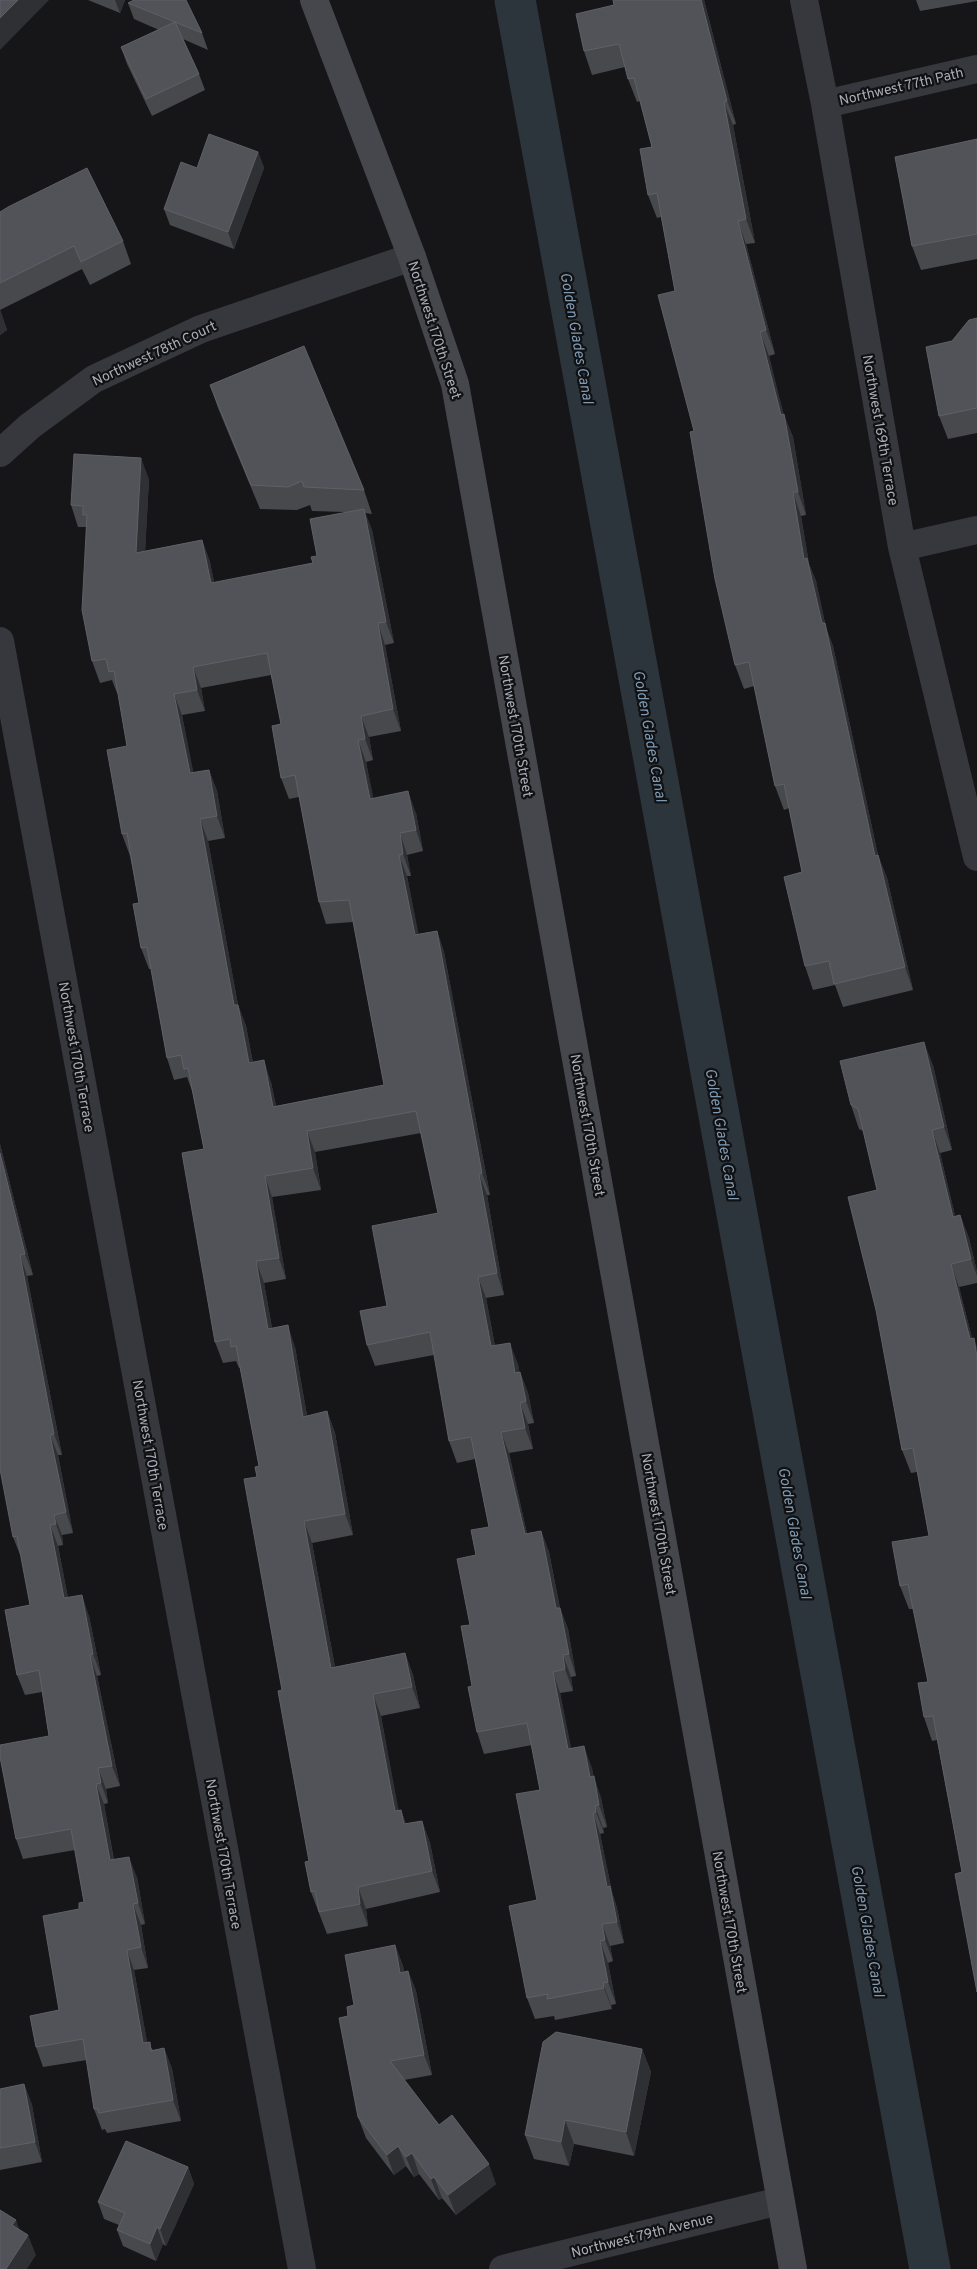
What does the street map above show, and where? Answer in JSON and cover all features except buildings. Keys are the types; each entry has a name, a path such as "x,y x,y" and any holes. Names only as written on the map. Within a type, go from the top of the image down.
{"street":[{"name":"Northwest 170th Street","path":"314,0 412,257 455,384 793,2269"},
{"name":"Northwest 169th Terrace","path":"804,0 825,104 902,547 977,857"},
{"name":"Northwest 77th Path","path":"825,104 977,69"},
{"name":"Northwest 78th Court","path":"0,453 30,426 103,375 201,329 412,257"},
{"path":"902,547 977,530"},
{"name":"Northwest 170th Terrace","path":"0,641 302,2269"},
{"name":"Northwest 79th Avenue","path":"503,2269 780,2202"}],"waterway":[{"name":"Golden Glades Canal","path":"515,0 930,2269"}]}
